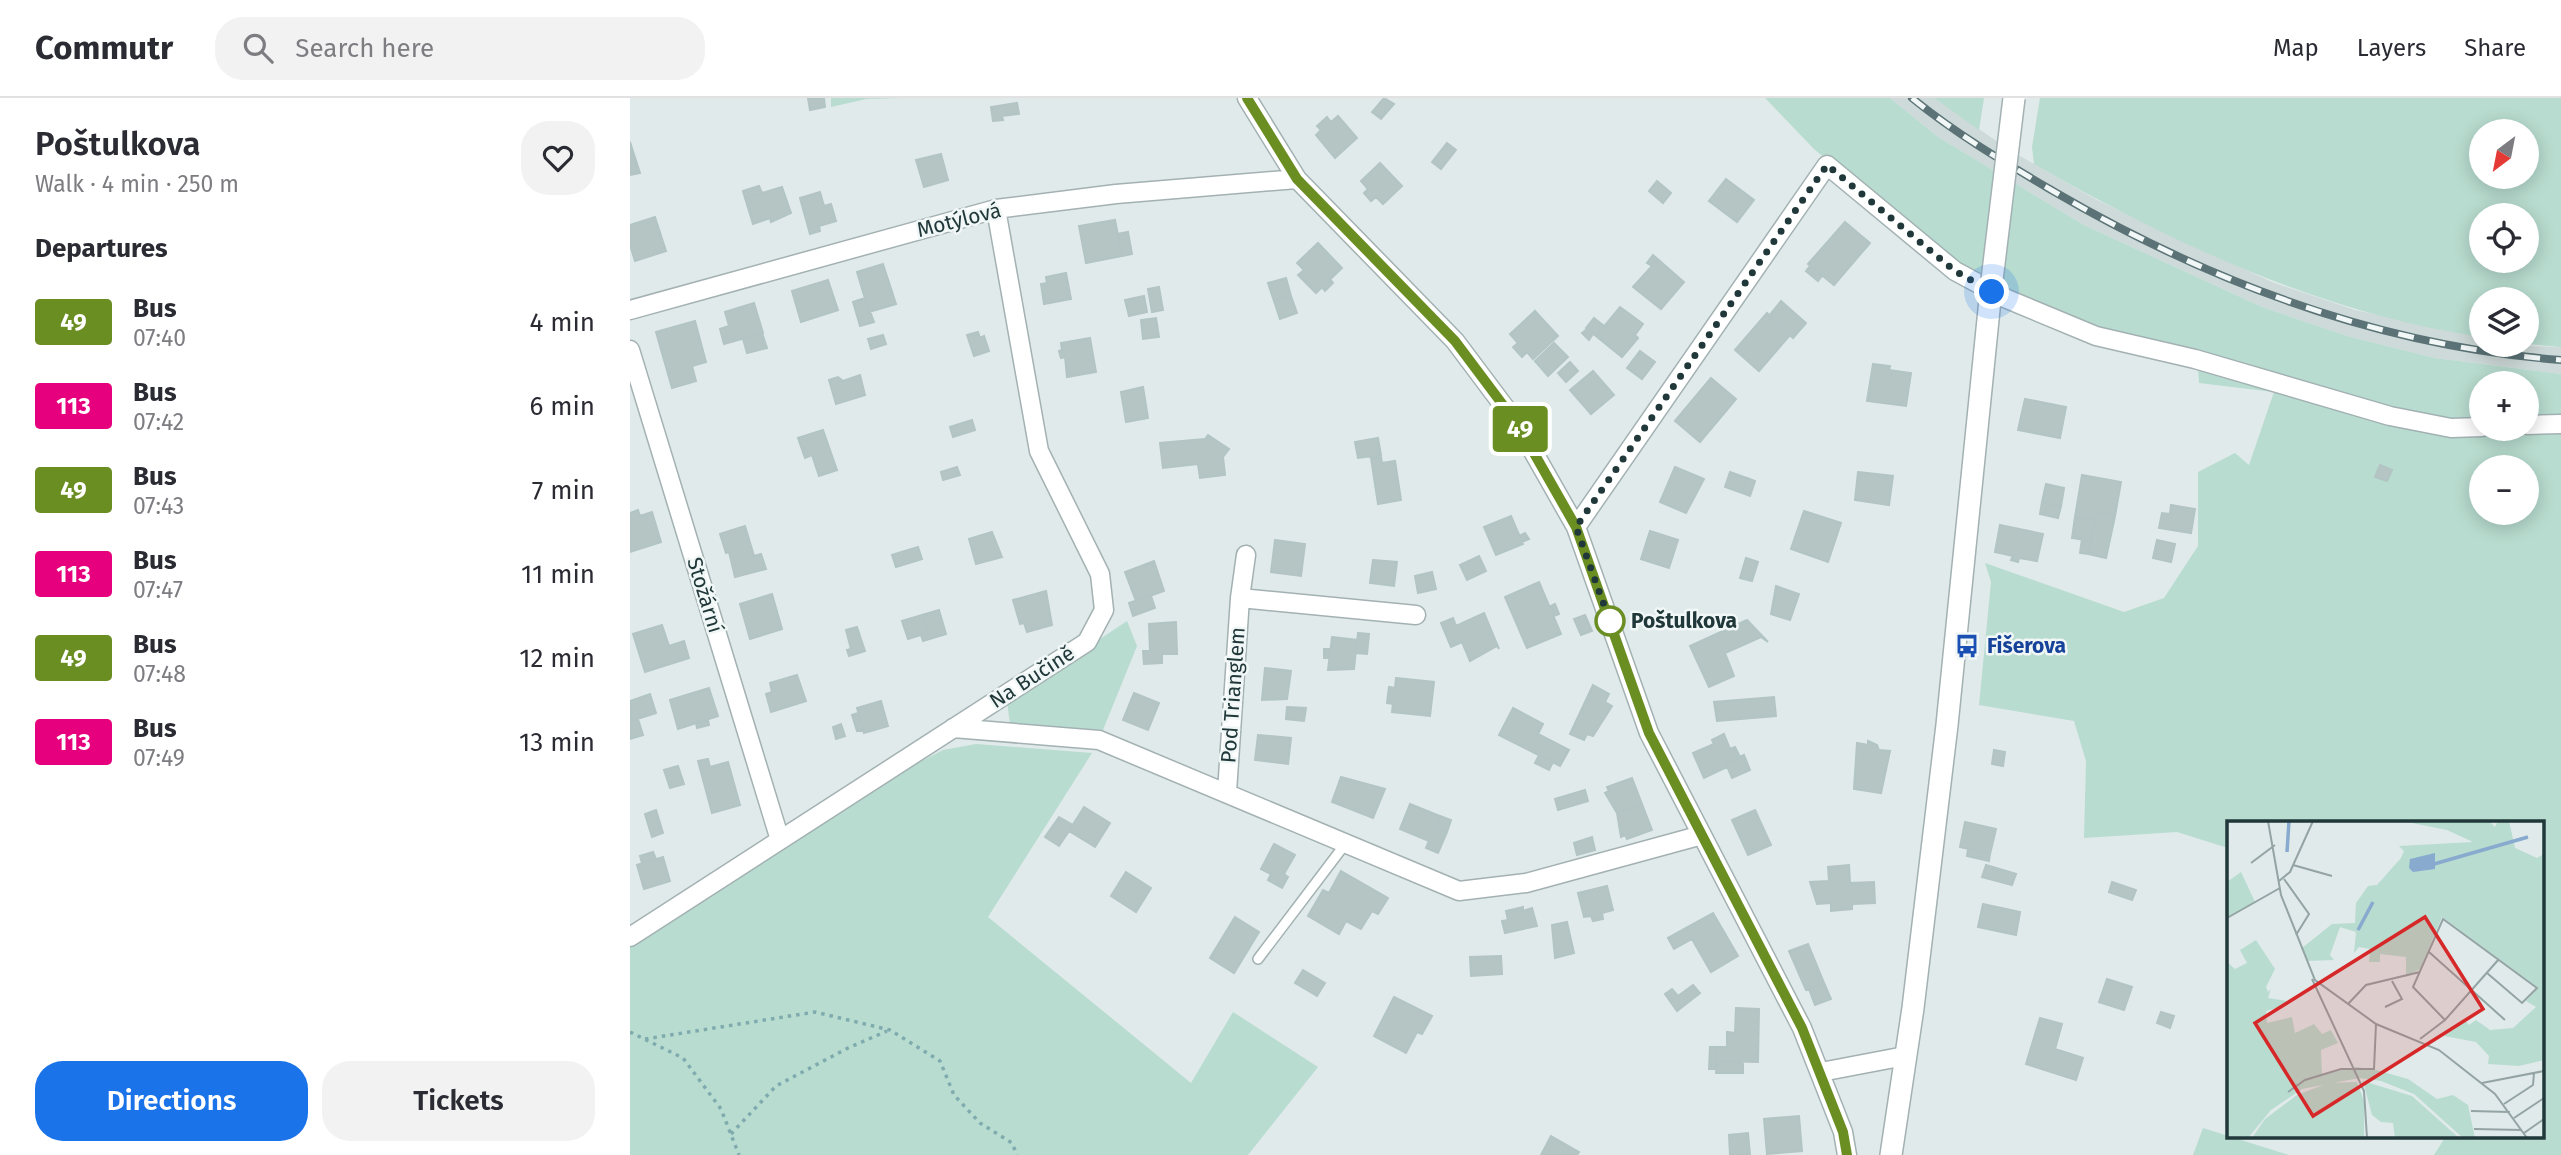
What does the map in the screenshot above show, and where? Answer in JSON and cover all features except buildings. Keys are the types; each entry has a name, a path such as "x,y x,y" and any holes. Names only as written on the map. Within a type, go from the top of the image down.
{"street":[{"path":"1247,98 1297,179 1455,341 1518,425 1576,527 1649,733 1802,1028 1843,1132 1847,1155"},
{"path":"1891,1155 1913,1008 1947,725 2014,98"},
{"path":"1576,527 1827,165 1955,271 2096,336 2195,359 2390,416 2451,428 2469,427"},
{"name":"Motýlová","path":"630,310 996,209 1116,194 1297,179"},
{"name":"Na Bučině","path":"630,937 1087,642 1104,610 1100,574 1039,451 996,209"},
{"name":"Stožární","path":"630,350 780,840"},
{"path":"2539,425 2561,424"},
{"name":"Pod Trianglem","path":"1227,792 1240,598 1246,555"},
{"name":"Pod Trianglem","path":"1240,598 1416,615"},
{"path":"953,728 1099,740 1459,891 1526,883 1702,835"},
{"path":"1821,1072 1905,1056"}],"lane":[{"path":"1258,959 1346,843"}],"path":[{"path":"645,1039 816,1012 890,1030 940,1060 954,1094 980,1123 1012,1143 1017,1155"},
{"path":"731,1134 776,1086 848,1048 890,1030"},
{"path":"630,1032 683,1058 721,1110 739,1155"}],"shaded area":[{"path":"1890,98 1934,98 2008,149 2097,200 2272,282 2355,310 2469,334 2469,357 2539,357 2539,346 2561,347 2561,374 2435,358 2347,336 2262,307 2084,225 1938,137"}],"green space":[{"path":"831,98 904,98 866,99 831,107"},
{"path":"1765,98 1890,98 1938,137 2084,225 2262,307 2347,336 2435,358 2537,371 2469,371 2469,441 2539,441 2539,371 2561,374 2561,1155 2434,1155 2445,1138 2543,1138 2543,821 2227,821 2227,848 2177,832 2084,838 2086,761 2074,721 1979,705 1991,582 1985,563 2124,612 2164,598 2198,546 2198,472 2235,453 2249,465 2274,392 2199,383 2197,351 2104,333 1957,268 1814,149"},
{"path":"1934,98 1984,98 1979,130"},
{"path":"2040,98 2561,98 2561,347 2539,345 2539,287 2469,287 2469,335 2422,326 2306,293 2250,271 2140,221 2034,164 2032,147"},
{"path":"1127,621 1137,646 1103,730 1010,725 1007,701"},
{"path":"976,744 1092,753 988,917 1191,1083 1233,1012 1318,1067 1248,1155 630,1155 630,947 893,776 943,750"},
{"path":"2203,1128 2227,1136 2227,1138 2289,1155 2193,1155"}],"railway":[{"path":"1912,98 1963,136 2053,191 2112,224 2235,281 2362,324 2427,340 2561,360"}],"bus line":[{"name":"49","path":"1247,98 1297,179 1455,341 1518,425 1576,527 1649,733 1802,1028 1843,1132 1847,1155"}],"place":[{"name":"Poštulkova","path":"1610,621"},
{"name":"Fišerova","path":"1967,646"}],"route":[{"path":"1610,621 1613,630 1576,527 1827,165 1955,271 1992,292"}]}
